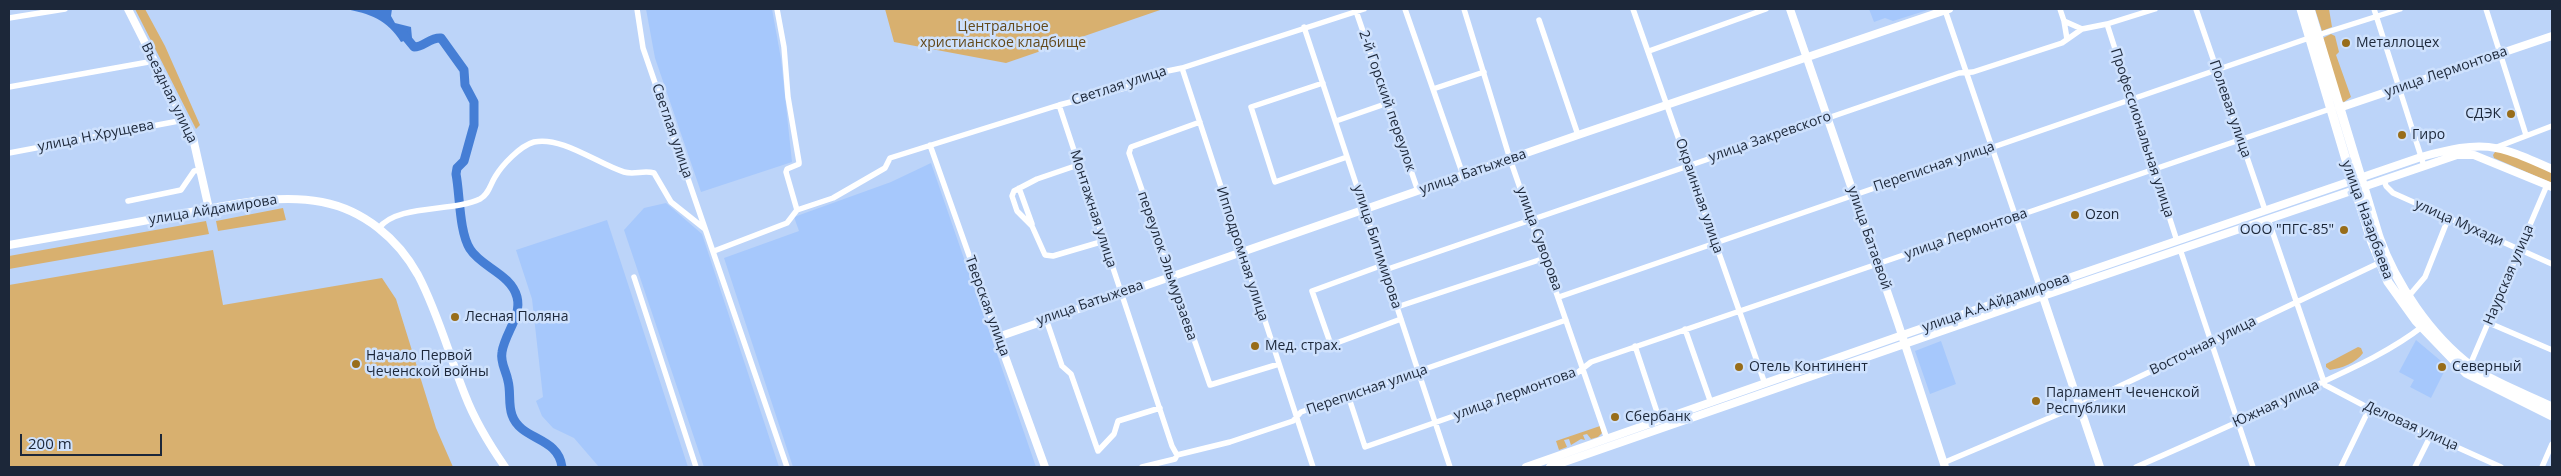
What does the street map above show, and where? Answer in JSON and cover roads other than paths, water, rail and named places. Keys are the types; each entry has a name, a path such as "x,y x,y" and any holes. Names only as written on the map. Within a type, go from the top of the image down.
{"main road":[{"name":"Въездная улица","path":"128,9 193,138 209,209"},
{"name":"улица Батаевой","path":"1790,9 1904,339 1944,465"},
{"name":"улица Батыжева","path":"998,337 1120,293 1947,9"},
{"name":"улица Назарбаева","path":"2301,9 2314,37"},
{"name":"улица Назарбаева","path":"2310,9 2314,37 2379,263 2398,298 2470,365 2552,407"},
{"name":"улица Лермонтова","path":"2335,108 2552,36"},
{"path":"2492,161 2491,154 2497,147"},
{"path":"2467,150 2497,147 2512,151 2552,169"},
{"name":"улица А.А.Айдамирова","path":"1550,467 1904,339 2179,245 2268,219 2290,207 2357,184 2421,157 2467,150"},
{"name":"улица А.А.Айдамирова","path":"2357,184 2384,180 2467,150"},
{"path":"2467,150 2550,186"},
{"name":"улица Назарбаева","path":"2357,184 2387,259 2408,297 2425,324 2466,373 2552,416"},
{"name":"улица Айдамирова","path":"9,245 275,199 305,200 336,206 379,228 398,245 428,295 465,396 487,441 505,467"},
{"name":"улица А.А.Айдамирова","path":"2179,245 2264,210 2290,207"},
{"path":"2041,292 2100,467"},
{"name":"Тверская улица","path":"998,337 1045,467"},
{"name":"улица А.А.Айдамирова","path":"1526,467 1765,384 1904,339"}],"street":[{"path":"9,18 65,9"},
{"name":"Светлая улица","path":"637,9 643,48 788,467"},
{"path":"714,251 787,223 797,210 786,172 787,169 796,166 799,162 788,97 784,47 777,9"},
{"name":"Светлая улица","path":"797,210 815,206 842,193 885,168 890,158 1059,105 1124,88 1148,75 1164,70 1182,68 1364,9"},
{"path":"1405,9 1463,175"},
{"name":"улица Суворова","path":"1464,9 1510,159 1607,439"},
{"name":"Окраинная улица","path":"1633,9 1765,384"},
{"path":"1649,51 1766,9"},
{"path":"1947,9 1966,72 2041,292"},
{"path":"2060,9 2067,39"},
{"name":"улица Закревского","path":"1401,319 1331,345 1312,291 1532,220 1828,117 2062,43 2082,29 2107,24 2155,9"},
{"name":"Полевая улица","path":"2196,9 2264,210"},
{"path":"2374,9 2424,166"},
{"name":"Переписная улица","path":"1559,297 1854,194 2400,9"},
{"path":"2486,9 2526,135"},
{"name":"2-й Горский переулок","path":"1356,11 1418,191"},
{"path":"1539,20 1578,135"},
{"path":"2064,21 2082,29"},
{"name":"Профессиональная улица","path":"2107,24 2130,101 2253,467"},
{"name":"улица Битимирова","path":"1304,27 1450,467"},
{"path":"9,87 154,61"},
{"name":"Ипподромная улица","path":"1182,68 1313,467"},
{"path":"1434,88 1484,72"},
{"path":"1323,83 1251,107 1275,182 1347,157"},
{"path":"1336,121 1388,103"},
{"name":"Монтажная улица","path":"1059,105 1120,293 1177,455"},
{"name":"улица Лермонтова","path":"1348,395 1365,447 1577,373 1591,362 1634,346 2335,108"},
{"name":"улица Н.Хрущева","path":"9,153 184,120"},
{"name":"переулок Эльмурзаева","path":"1200,122 1129,149 1170,276 1210,385 1279,364"},
{"path":"2497,147 2552,126"},
{"path":"2512,151 2513,143 2519,138"},
{"path":"379,228 387,220 472,202 486,194 502,167 516,154 534,142 564,146 624,172 654,172 671,202 705,229"},
{"name":"Тверская улица","path":"930,145 998,337"},
{"path":"1032,226 1017,211 1012,194 1019,188 1037,179 1078,165"},
{"path":"128,201 181,190 194,172 201,170"},
{"name":"улица Мухади","path":"2384,180 2386,186 2393,193 2552,264"},
{"name":"Наурская улица","path":"2470,365 2550,186"},
{"path":"1019,188 1032,226 1045,255 1054,256 1104,241"},
{"path":"2268,219 2324,382"},
{"path":"2408,297 2425,277 2448,219"},
{"path":"1397,307 1544,258"},
{"name":"Восточная улица","path":"1944,465 2080,405 2379,263"},
{"path":"634,277 696,467"},
{"path":"1046,319 1062,366 1071,374 1098,452 1114,434 1118,421 1160,408"},
{"name":"Переписная улица","path":"1142,467 1175,459 1177,455 1248,436 1293,421 1301,412 1566,320"},
{"path":"2489,323 2552,350"},
{"name":"Южная улица","path":"2136,467 2324,382 2397,345 2425,324"},
{"path":"1685,329 1711,403"},
{"path":"1634,346 1660,421"},
{"name":"Деловая улица","path":"2324,382 2325,385 2431,435 2487,464 2501,467"},
{"path":"2341,467 2370,407"},
{"path":"2415,467 2431,435"},
{"path":"2542,467 2552,444"}],"water":[{"path":"345,9 392,9 391,16 395,23 411,27 412,38 401,42 396,34 384,23 370,15"}],"waterway":[{"path":"400,30 414,47 441,38 464,70 465,85 474,102 474,125 464,161 457,168 456,174 460,213 466,242 481,261 502,276 514,289 518,304 517,311 504,345 502,356 502,363 509,385 512,415 523,430 554,449 562,467"}],"place":[{"name":"Металлоцех","path":"2346,43"},
{"name":"СДЭК","path":"2511,114"},
{"name":"Гиро","path":"2402,135"},
{"name":"Ozon","path":"2075,215"},
{"name":"ООО \"ПГС-85\"","path":"2344,230"},
{"name":"Лесная Поляна","path":"455,317"},
{"name":"Мед. страх.","path":"1255,346"},
{"name":"Начало Первой Чеченской войны","path":"356,364"},
{"name":"Отель Континент","path":"1739,367"},
{"name":"Северный","path":"2442,367"},
{"name":"Парламент Чеченской Республики","path":"2036,401"},
{"name":"Сбербанк","path":"1615,417"}],"park label":[{"name":"Центральное христианское кладбище","path":"1003,36"}]}
